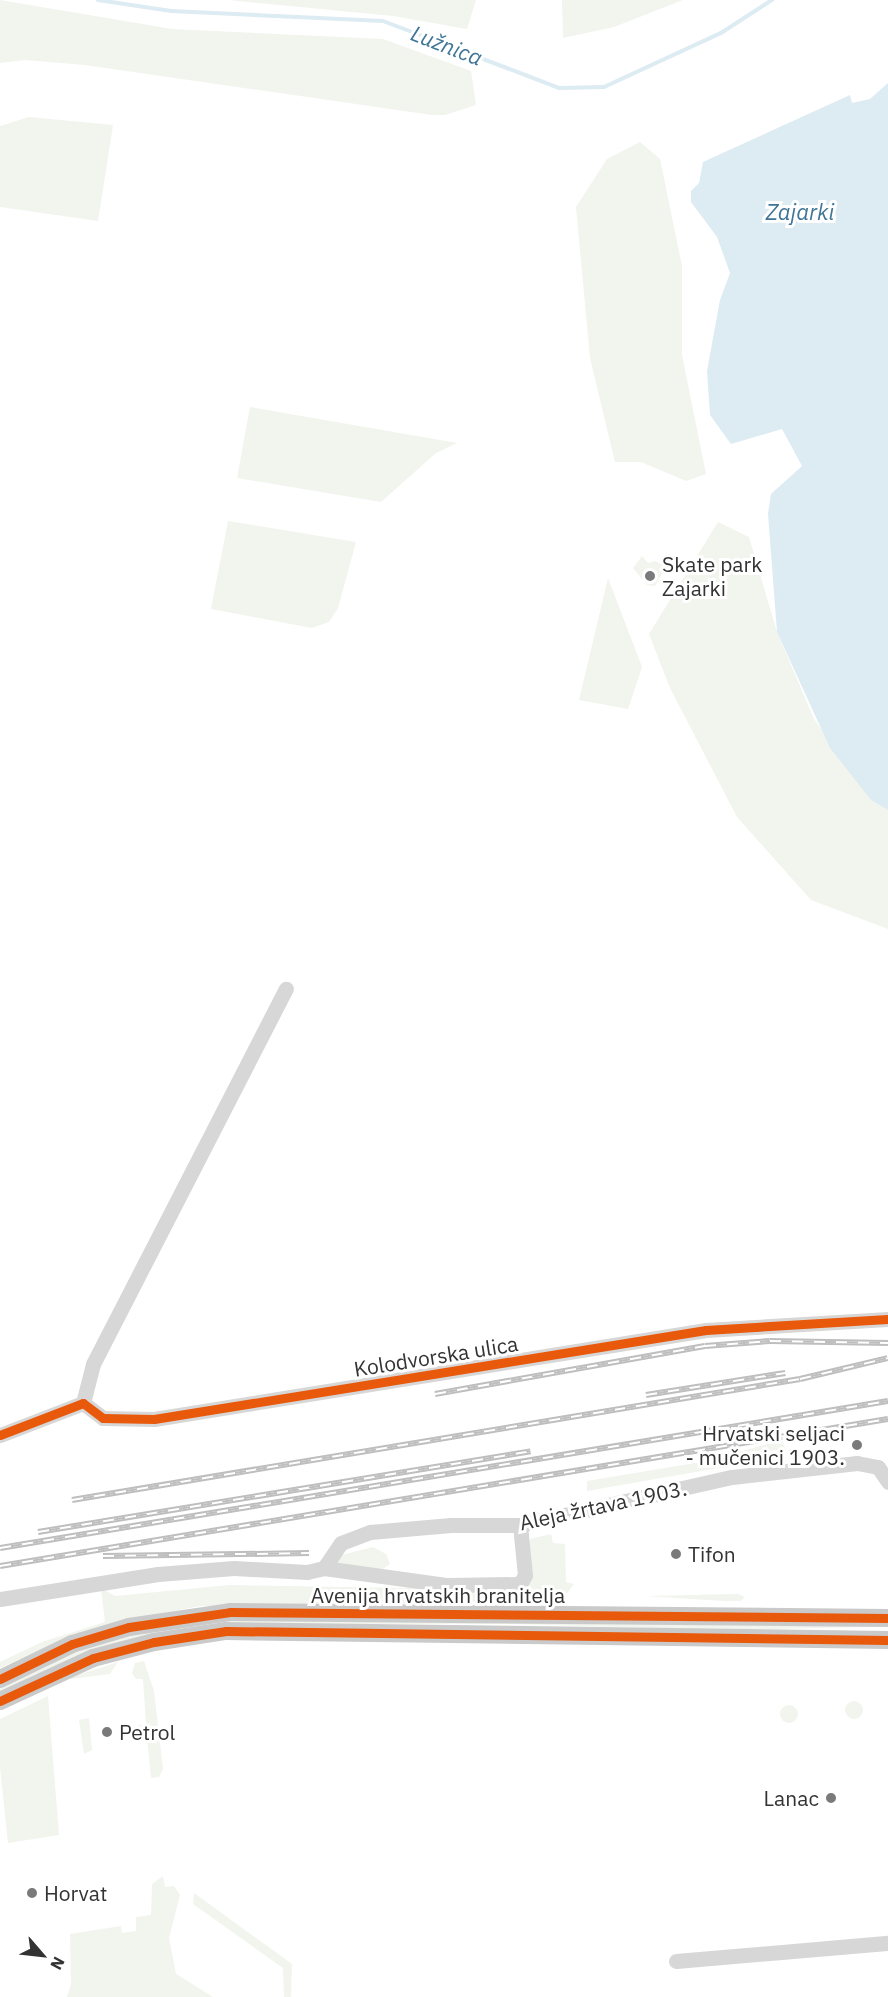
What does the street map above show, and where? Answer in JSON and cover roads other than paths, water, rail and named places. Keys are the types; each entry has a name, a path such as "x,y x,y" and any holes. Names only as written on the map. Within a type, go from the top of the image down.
{"main road":[{"name":"Avenija hrvatskih branitelja","path":"0,1679 72,1644 129,1627 230,1612 888,1618"},
{"name":"Avenija hrvatskih branitelja","path":"0,1701 102,1656 154,1642 225,1631 888,1640"}],"street":[{"path":"0,1435 83,1403 93,1364 286,989"},
{"name":"Kolodvorska ulica","path":"83,1403 103,1418 154,1419 706,1330 888,1319"},
{"name":"Aleja žrtava 1903.","path":"324,1568 341,1543 350,1538 397,1529 520,1525 732,1477 867,1464 881,1469 888,1482"},
{"path":"0,1599 158,1574 234,1568 307,1572 324,1568 446,1585 520,1584 525,1575 520,1525"},
{"path":"676,1961 888,1943"}],"water":[{"name":"Zajarki","path":"888,83 888,810 871,800 830,748 777,632 768,514 771,494 802,466 782,429 731,444 710,415 707,371 720,300 730,273 717,237 691,202 691,191 699,183 703,162 850,95 852,103 870,99"}],"waterway":[{"name":"Lužnica","path":"98,0 171,11 383,21 559,88 604,87 721,33 772,0"}],"railway":[{"path":"435,1394 705,1346 770,1341 888,1343"},
{"path":"72,1500 800,1379 888,1358"},
{"path":"646,1395 785,1373"},
{"path":"0,1548 888,1401"},
{"path":"0,1566 888,1419"},
{"path":"38,1532 530,1451"},
{"path":"103,1556 309,1553"}],"place":[{"name":"Skate park Zajarki","path":"650,576"},
{"name":"Hrvatski seljaci - mučenici 1903.","path":"857,1445"},
{"name":"Tifon","path":"676,1554"},
{"name":"Petrol","path":"107,1732"},
{"name":"Lanac","path":"831,1798"},
{"name":"Horvat","path":"32,1893"}]}
